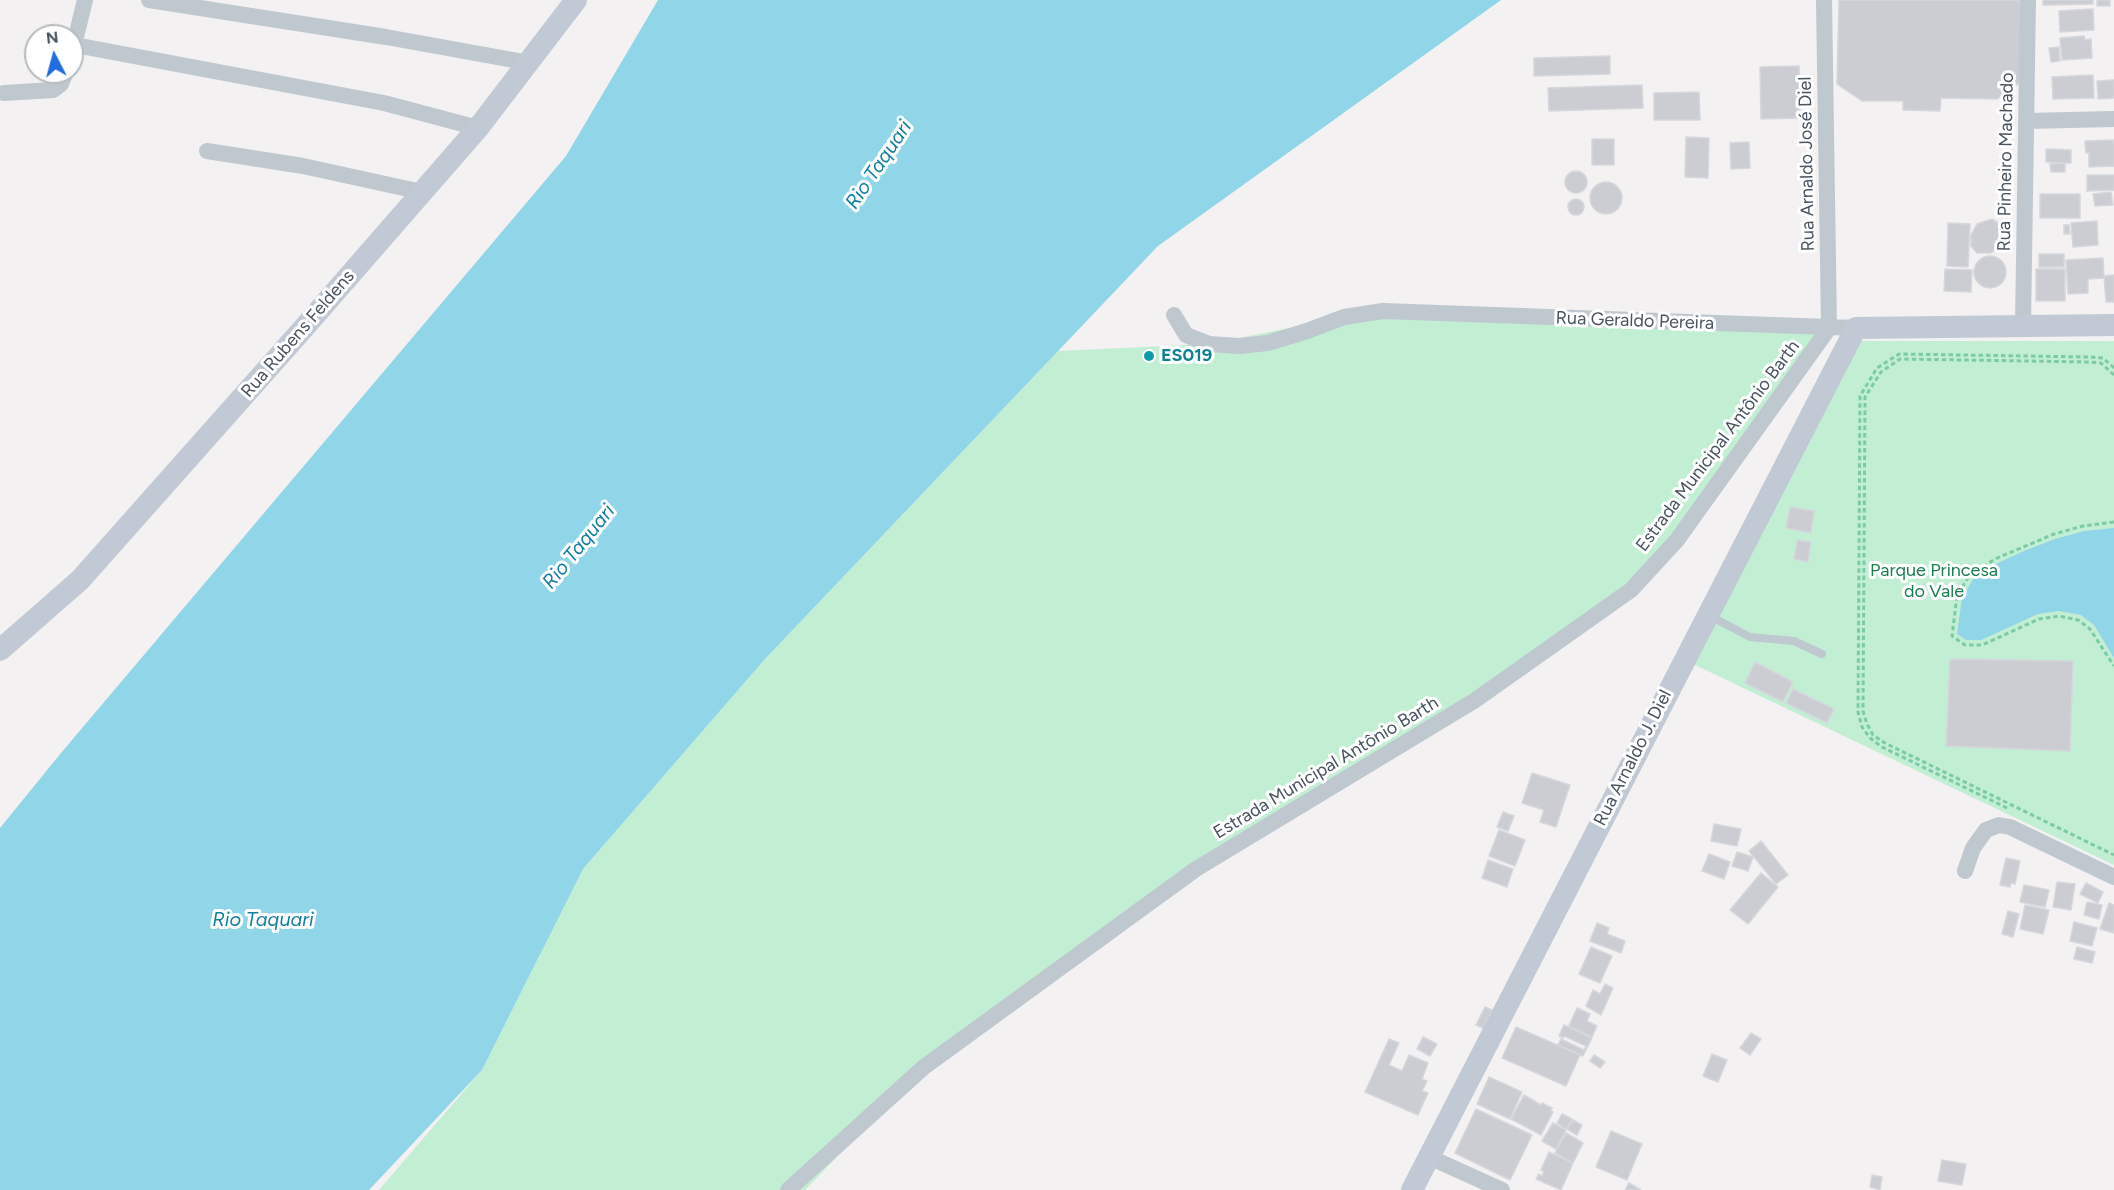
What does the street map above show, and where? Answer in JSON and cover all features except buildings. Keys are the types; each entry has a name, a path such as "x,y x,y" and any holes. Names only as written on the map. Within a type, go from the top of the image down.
{"street":[{"path":"79,24 85,0"},
{"path":"149,0 386,37 530,63"},
{"name":"Rua Rubens Feldens","path":"0,651 80,580 478,129 576,0"},
{"name":"Rua Arnaldo José Diel","path":"1824,0 1829,328"},
{"name":"Rua Pinheiro Machado","path":"2023,325 2028,0"},
{"path":"84,51 384,103 478,129"},
{"path":"4,93 53,90 61,84"},
{"path":"2027,122 2114,119"},
{"path":"207,151 303,166 422,192"},
{"name":"Rua Geraldo Pereira","path":"1174,315 1186,335 1209,344 1239,346 1268,343 1344,316 1383,311 1829,328 2114,325"},
{"name":"Estrada Municipal Antônio Barth","path":"788,1190 924,1067 1196,869 1474,701 1631,590 1677,540 1829,328"},
{"name":"Rua Arnaldo J. Diel","path":"1412,1190 1856,328"},
{"path":"1965,871 1973,848 1986,830 1999,825 2010,827 2114,877"},
{"path":"1429,1157 1502,1190"}],"lane":[{"path":"1707,614 1750,637 1794,641 1821,654"}],"path":[{"path":"2114,368 2103,358 2090,357 1899,354 1877,368 1860,396 1858,712 1862,727 1870,738 1882,747 2114,861"},
{"path":"2114,375 2101,363 2090,362 1900,359 1881,372 1865,397 1863,711 1874,735 1885,743 2114,855"},
{"path":"2114,522 2083,526 2054,534 1995,559 1969,576 1957,596 1952,636 1965,645 1982,645 2039,619 2059,616 2078,620 2090,629 2114,666"}],"green space":[{"path":"1344,317 1829,328 1631,590 1474,701 1196,869 924,1067 805,1190 379,1190 482,1070 583,869 765,659 1058,351 1209,344"},
{"name":"Parque Princesa do Vale","path":"1856,341 2114,341 2114,865 1691,663"}],"water":[{"name":"Rio Taquari","path":"658,0 1501,0 1158,246 765,659 583,869 482,1070 369,1190 0,1190 0,828 566,156"},
{"path":"2114,528 2114,658 2094,625 2081,615 2059,611 2038,614 1981,640 1966,640 1957,634 1962,598 1973,579 1998,563 2055,539 2084,531"}],"place":[{"name":"ES019","path":"1149,356"}]}
